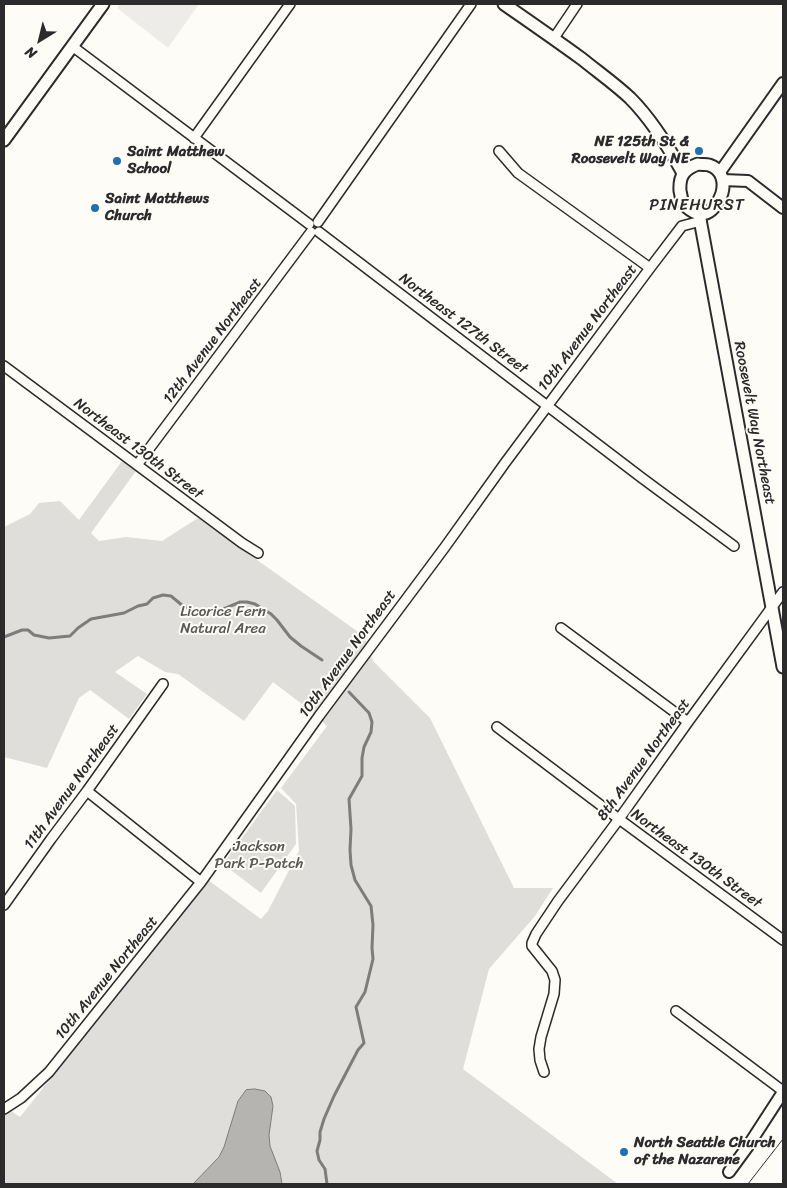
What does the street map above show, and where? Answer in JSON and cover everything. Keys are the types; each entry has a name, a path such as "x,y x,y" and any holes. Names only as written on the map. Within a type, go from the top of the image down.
{"main road":[{"path":"4,140 103,4"},
{"path":"504,4 602,74 630,99 654,127 683,173"},
{"path":"698,164 709,165 722,176 723,189 719,203 711,212 700,218 683,202 680,182 683,173 690,167 698,164"},
{"name":"Roosevelt Way Northeast","path":"700,218 783,667"}],"street":[{"path":"194,138 290,4"},
{"name":"12th Avenue Northeast","path":"137,465 314,228 471,4"},
{"path":"554,38 577,4"},
{"name":"Northeast 127th Street","path":"72,46 734,546"},
{"path":"783,82 722,176 748,181 783,208"},
{"path":"499,150 518,173 650,268"},
{"name":"10th Avenue Northeast","path":"4,1109 21,1098 49,1072 201,882 314,722 650,268 682,226 700,218"},
{"name":"Northeast 130th Street","path":"4,366 258,553"},
{"name":"8th Avenue Northeast","path":"544,1072 539,1049 555,989 555,980 549,966 532,946 536,934 783,592"},
{"path":"562,628 688,722"},
{"name":"11th Avenue Northeast","path":"4,905 163,684"},
{"name":"Northeast 130th Street","path":"497,727 783,940"},
{"path":"87,791 201,882"},
{"path":"676,1012 783,1092 729,1172"}],"shaded area":[{"path":"120,4 199,4 168,48 117,8"},
{"path":"246,1090 265,1091 271,1097 273,1106 269,1135 270,1146 280,1172 282,1184 193,1184 219,1157 224,1147 238,1101"}],"green space":[{"name":"Licorice Fern Natural Area","path":"122,461 136,471 91,533 99,541 126,537 162,541 198,518 364,636 373,661 430,718 514,888 553,888 535,916 489,969 463,1069 618,1184 4,1184 4,1106 20,1117 208,880 261,919 268,911 299,851 296,804 281,788 327,726 311,711 273,682 244,721 178,674 165,672 138,656 115,672 147,694 129,719 90,690 79,698 47,768 4,757 4,527 30,514 39,503 60,501 79,520"},
{"name":"Jackson Park P-Patch","path":"277,790 295,806 296,844 261,893 223,864"}],"waterway":[{"path":"4,637 22,630 28,630 34,635 49,638 70,636 91,619 124,613 163,595 171,596 183,606 196,611 212,611 240,602 255,604 271,614 290,637 322,660"},
{"path":"327,1184 325,1169 319,1160 317,1151 320,1132 334,1096 358,1050 364,1043 356,1007 365,992 373,959 371,906 355,880 351,865 349,799 362,776 364,747 371,732 372,722 369,713 349,692"}],"tram line":[{"path":"748,1184 783,1139"}],"place":[{"name":"NE 125th St & Roosevelt Way NE","path":"699,151"},
{"name":"Saint Matthew School","path":"117,161"},
{"name":"Saint Matthews Church","path":"95,208"},
{"name":"North Seattle Church of the Nazarene","path":"624,1152"}],"district":[{"name":"PINEHURST","path":"697,206"}]}
